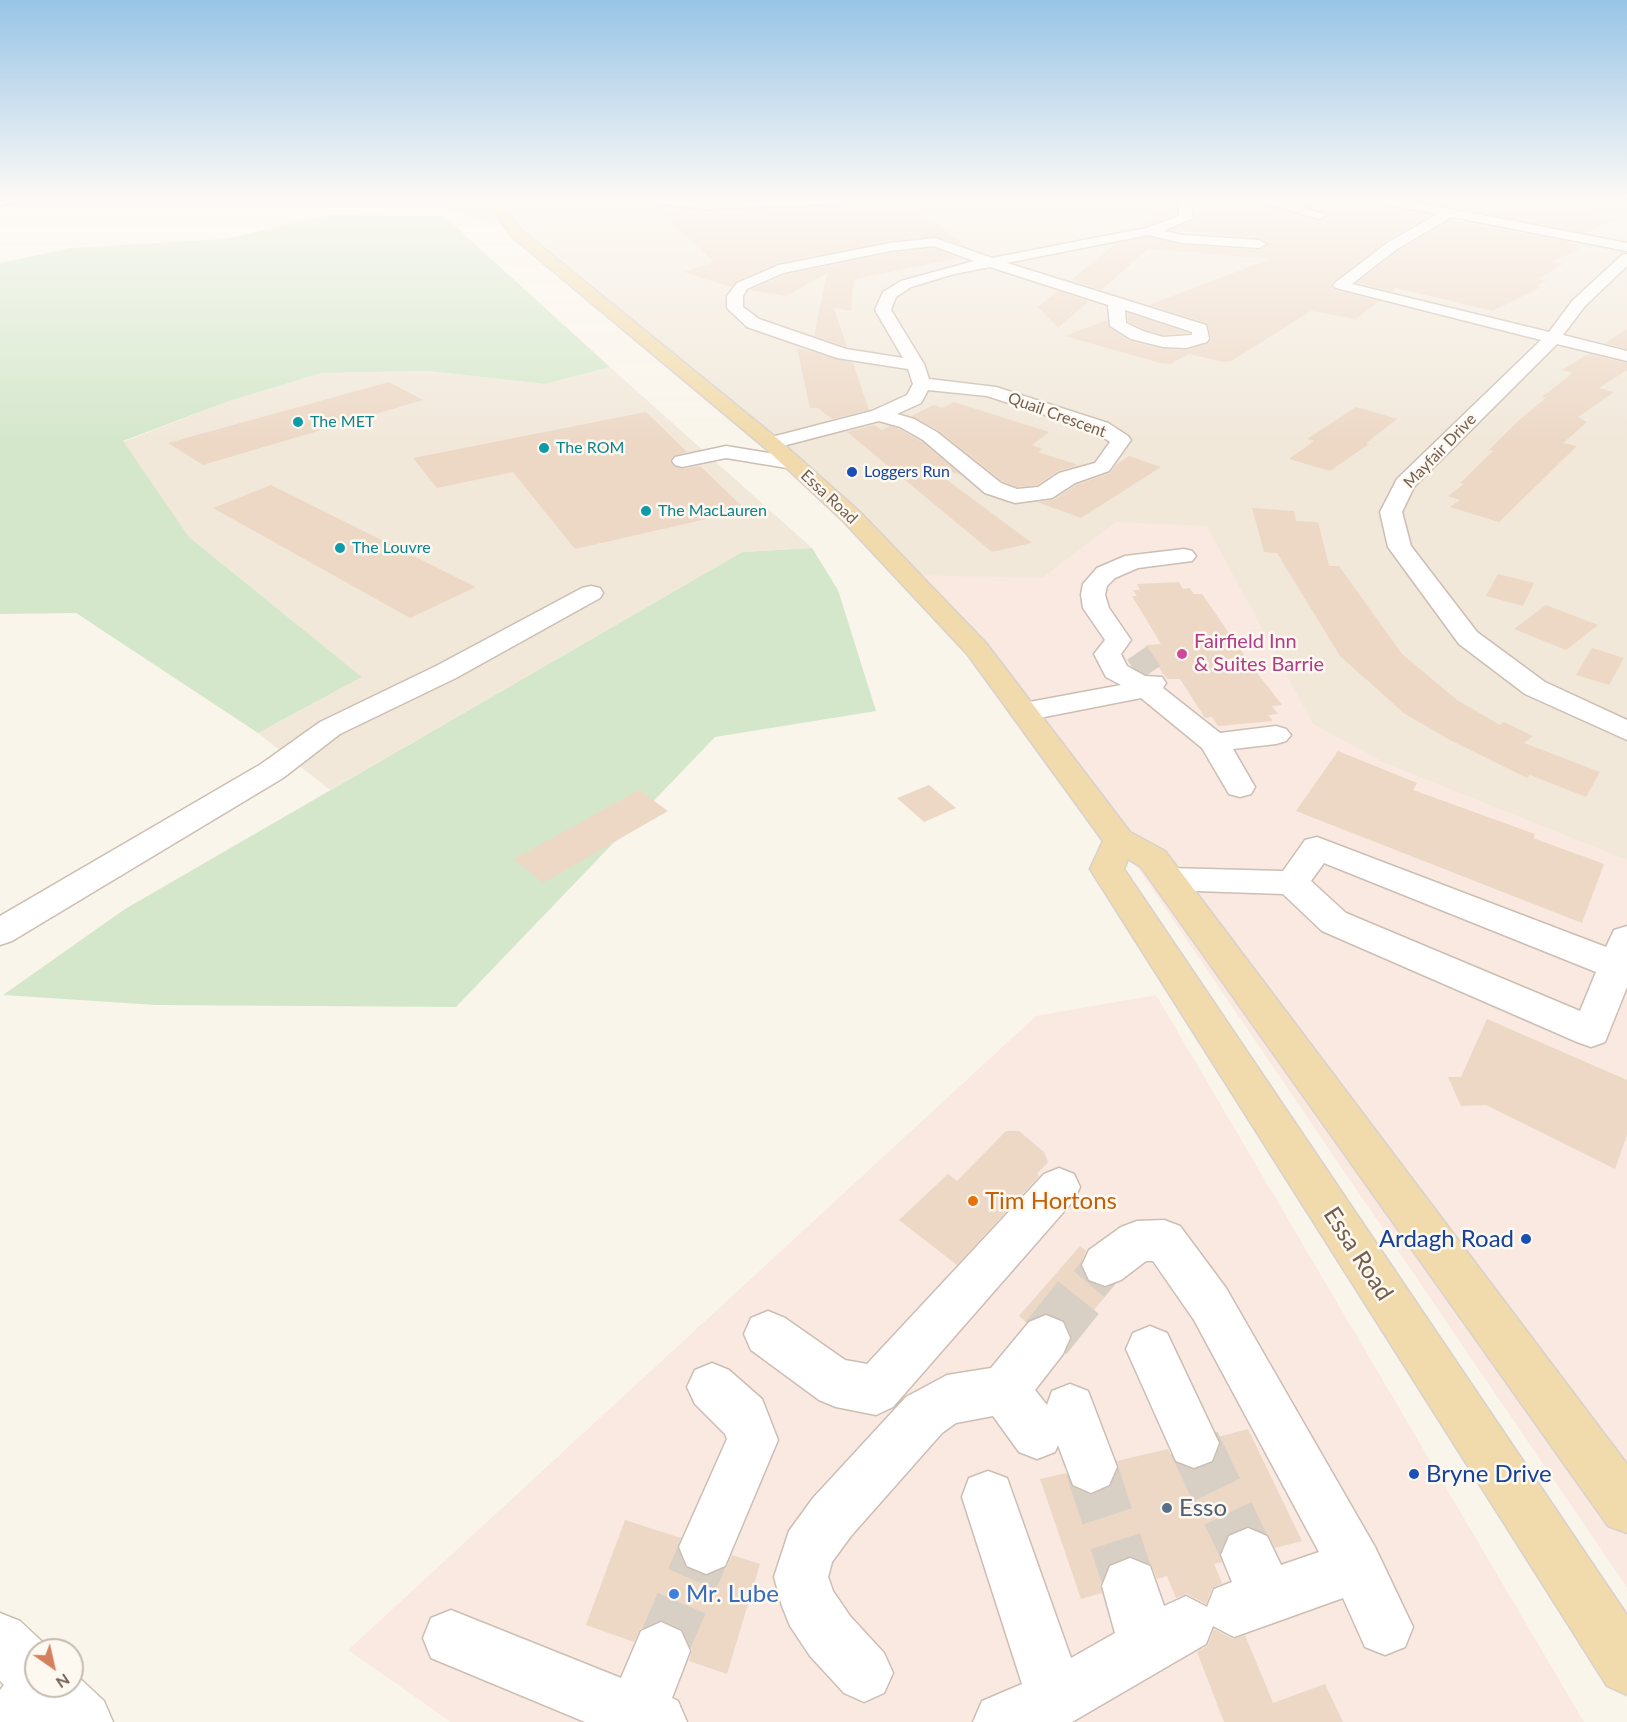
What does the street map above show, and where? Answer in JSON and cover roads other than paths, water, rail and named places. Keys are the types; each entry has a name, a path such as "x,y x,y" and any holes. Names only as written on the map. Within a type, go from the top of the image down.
{"main road":[{"name":"Essa Road","path":"574,280 793,463 852,517 977,648 1119,840 1153,859 1627,1507"},
{"name":"Essa Road","path":"1119,840 1107,869 1627,1666"}],"street":[{"path":"754,280 742,286 735,296 735,308 753,323 843,354 868,360 915,364"},
{"path":"771,443 879,415 915,399 922,384 915,364 883,310 889,295 917,280"},
{"path":"1046,280 1116,304"},
{"path":"1347,280 1341,285 1627,356"},
{"name":"Mayfair Drive","path":"1603,280 1579,303 1552,338 1405,484 1391,512 1400,547 1468,638 1534,688 1627,731"},
{"name":"Quail Crescent","path":"879,415 907,423 930,436 993,488 1015,496 1044,493 1066,478 1102,467 1121,440 1101,427 989,391 922,384"},
{"path":"726,452 752,427"},
{"path":"682,461 726,452 793,463"},
{"path":"1184,556 1134,561 1106,573 1095,584 1093,595 1096,608 1138,664 1214,743 1240,787"},
{"path":"0,932 272,771 330,729 402,691 446,672 591,593"},
{"path":"1024,712 1138,664"},
{"path":"1214,743 1276,735"},
{"path":"1168,879 1292,883 1334,922 1591,1032 1622,952 1317,848 1292,883"},
{"path":"768,1334 836,1383 876,1390 1059,1187"},
{"path":"1105,1265 1137,1241 1164,1240 1210,1305 1356,1566 1385,1627"},
{"path":"864,1673 830,1636 810,1606 801,1577 808,1550 832,1516 924,1415 947,1400 1004,1390 1046,1338"},
{"path":"1150,1349 1194,1443"},
{"path":"706,1547 753,1440 744,1417 712,1387"},
{"path":"1004,1390 1054,1422 1090,1467"},
{"path":"988,1497 1056,1699"},
{"path":"1003,1722 1056,1699 1217,1606 1356,1566"},
{"path":"1130,1586 1217,1606"},
{"path":"451,1638 647,1718 661,1651"},
{"path":"0,1641 24,1664"},
{"path":"10,1722 34,1698"},
{"path":"58,1698 83,1722"}],"tunnel":[{"path":"1137,653 1152,675"},
{"path":"1089,1284 1105,1265"},
{"path":"1046,1338 1090,1283"},
{"path":"1194,1443 1248,1555"},
{"path":"1091,1467 1130,1586"},
{"path":"661,1651 706,1547"}],"place":[{"name":"The MET","path":"298,422"},
{"name":"The ROM","path":"544,448"},
{"name":"Loggers Run","path":"852,472"},
{"name":"The MacLauren","path":"646,511"},
{"name":"The Louvre","path":"340,548"},
{"name":"Fairfield Inn & Suites Barrie","path":"1182,654"},
{"name":"Tim Hortons","path":"973,1201"},
{"name":"Ardagh Road","path":"1526,1239"},
{"name":"Bryne Drive","path":"1414,1474"},
{"name":"Esso","path":"1167,1508"},
{"name":"Mr. Lube","path":"674,1594"}]}
